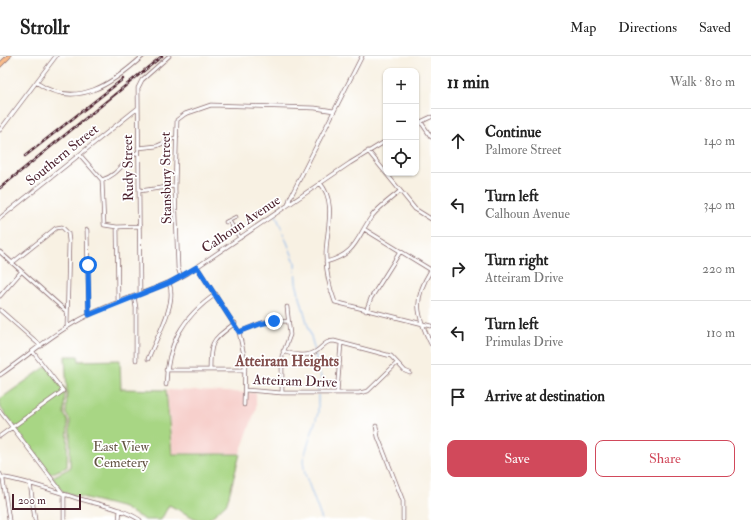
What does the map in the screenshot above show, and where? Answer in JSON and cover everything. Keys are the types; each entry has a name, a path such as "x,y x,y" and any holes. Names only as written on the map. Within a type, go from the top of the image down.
{"main road":[{"path":"0,65 9,56"}],"street":[{"path":"0,130 56,56"},
{"path":"37,83 51,91 68,94 90,92 111,82 144,56"},
{"name":"Rudy Street","path":"140,294 138,152 139,83 169,56"},
{"path":"288,205 362,56"},
{"name":"Stansbury Street","path":"181,276 178,268 175,186 177,120 185,114 204,106 232,104 315,108 334,111"},
{"name":"Southern Street","path":"0,218 138,108"},
{"path":"430,117 421,122 431,137"},
{"path":"138,148 157,146 177,137"},
{"name":"Calhoun Avenue","path":"0,375 67,327 118,302 169,283 197,267 383,142"},
{"path":"368,151 417,211 431,218"},
{"path":"102,180 122,169 129,158 138,152"},
{"path":"80,155 102,180 104,225 117,227 140,226"},
{"path":"320,183 326,192 330,207 326,262 335,302 366,311 431,326"},
{"path":"139,191 175,186"},
{"path":"326,262 339,258 352,249 375,212 400,191"},
{"path":"236,217 228,221 240,238"},
{"path":"12,263 52,230 58,226 64,228 68,233 69,241 67,327"},
{"path":"117,227 118,302"},
{"path":"364,229 431,270 419,294 419,314 422,325 431,344"},
{"path":"87,230 89,315"},
{"path":"0,252 67,312"},
{"path":"366,311 371,298 400,252"},
{"name":"Atteiram Drive","path":"197,267 235,323 239,332 244,354 245,390 282,393 359,394 368,391 397,363"},
{"path":"0,296 21,272"},
{"path":"148,360 169,306 171,294 169,283"},
{"path":"166,385 166,370 171,349 186,322 198,307 216,294"},
{"path":"134,296 136,321 136,360"},
{"path":"282,393 283,351 289,338 287,307"},
{"path":"0,310 41,346"},
{"path":"239,332 264,322 288,321"},
{"path":"210,370 210,350 213,342 218,334 235,323"},
{"path":"283,351 291,354 311,354 328,342 341,343 391,356 397,363 410,373"},
{"path":"336,394 341,343"},
{"path":"0,436 63,391 34,352"},
{"path":"166,370 245,370"},
{"path":"244,406 245,390"},
{"path":"0,411 64,495 64,520"},
{"path":"376,426 378,437 403,501 403,520"},
{"path":"10,520 0,476 30,483 64,495 120,510 140,520"},
{"path":"30,483 35,520"},
{"path":"118,520 120,510"}],"shaded area":[{"path":"167,390 256,393 256,409 240,453 173,453"}],"green space":[{"name":"East View Cemetery","path":"65,356 78,356 79,361 120,360 121,389 166,390 172,454 240,454 227,503 208,520 198,520 169,505 161,520 145,520 124,508 63,492 52,477 70,468 70,420 66,414 67,392"},
{"path":"47,366 65,389 64,414 68,421 67,467 50,474 0,407 0,399"}],"waterway":[{"path":"276,215 295,262 296,283 315,351"},
{"path":"315,354 321,378 318,392"},
{"path":"318,395 318,413 303,460 305,474 322,520"}],"railway":[{"path":"0,188 162,56"},
{"path":"25,156 123,79"}],"district":[{"name":"Atteiram Heights","path":"287,361"}],"route":[{"path":"88,265 89,315 118,302 169,283 197,267 235,323 239,332 269,321 274,321"}]}
